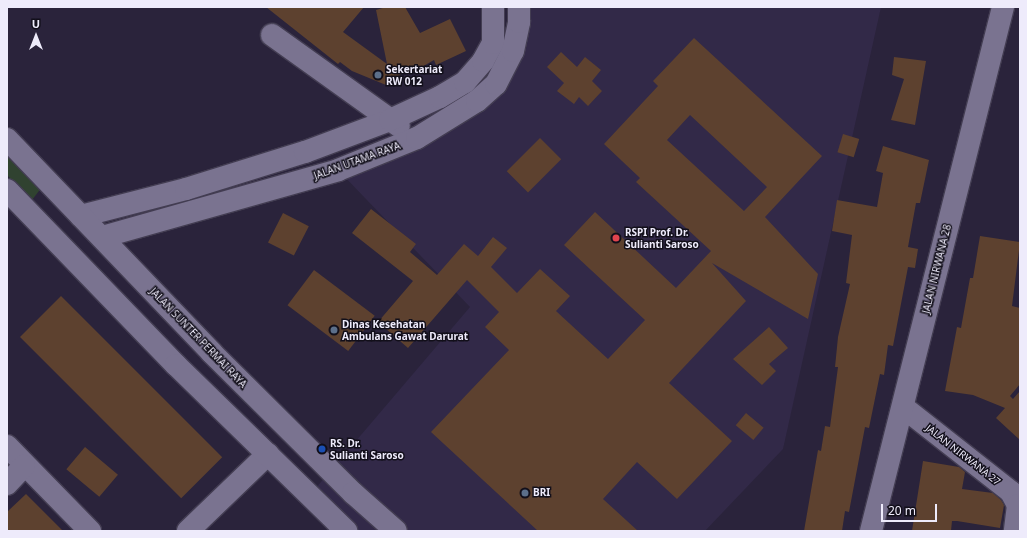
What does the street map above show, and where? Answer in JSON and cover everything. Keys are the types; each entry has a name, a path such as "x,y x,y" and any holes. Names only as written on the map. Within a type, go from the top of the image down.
{"street":[{"path":"81,216 186,189 305,152 390,120 440,97 465,82 483,61 493,43 493,7"},
{"name":"JALAN UTAMA RAYA","path":"102,237 338,170 418,138 477,101 496,84 513,51 519,22 519,7"},
{"name":"JALAN NIRWANA 28","path":"871,531 1002,7"},
{"path":"272,35 390,120 418,138"},
{"name":"JALAN SUNTER PERMAI RAYA","path":"7,138 212,353 353,493 396,531"},
{"path":"7,190 176,365 346,531"},
{"name":"JALAN NIRWANA 27","path":"903,407 1011,492 1018,505 1015,531"},
{"path":"7,446 24,466 90,531"},
{"path":"188,531 268,454"},
{"path":"7,484 24,466"}],"shaded area":[{"name":"RSPI Prof. Dr. Sulianti Saroso","path":"519,7 881,7 783,449 705,531 360,531 309,496 470,307 338,170 496,84"}],"green space":[{"path":"7,149 42,187 32,200 7,175"}],"building":[{"path":"266,7 364,7 343,32 387,64 376,10 386,7 405,7 420,33 450,19 466,51 436,65 434,60 413,72 411,67 386,85 352,71 340,62 338,64"},
{"path":"694,38 822,156 765,217 818,274 808,319 712,263 746,301 669,383 732,441 677,499 637,462 603,499 638,531 538,531 431,432 509,350 485,327 499,312 467,280 408,348 378,322 413,281 352,233 371,209 416,244 410,252 437,275 464,244 478,256 493,237 507,248 491,267 517,293 540,269 570,296 556,311 608,359 645,320 564,245 595,212 676,288 711,251 636,182 640,178 604,144 658,86 653,81","holes":["690,115 767,187 744,211 667,140"]},
{"path":"561,52 577,67 585,57 601,70 592,81 602,91 588,106 579,97 574,104 557,91 564,83 547,67"},
{"path":"894,57 926,61 915,125 891,120 904,79 892,75"},
{"path":"843,134 859,139 854,157 837,152"},
{"path":"540,138 561,159 528,192 507,171"},
{"path":"883,146 929,160 920,203 916,203 908,247 918,249 915,268 908,267 893,346 888,345 884,375 880,374 869,428 865,427 849,512 845,511 842,531 804,531 818,450 821,451 825,426 830,427 838,367 835,367 838,337 850,284 846,283 852,235 832,231 837,200 877,207 883,173 876,171"},
{"path":"283,213 309,226 294,256 268,242"},
{"path":"980,236 1020,242 1012,306 1020,308 1020,384 1010,396 1013,399 1020,391 1020,440 996,418 1005,408 973,395 945,391 957,327 961,328 970,278 973,278"},
{"path":"314,270 375,316 348,351 288,305"},
{"path":"61,296 222,457 181,498 20,337"},
{"path":"769,327 788,348 769,364 776,371 762,385 733,359"},
{"path":"746,413 764,428 753,440 736,425"},
{"path":"85,447 118,475 99,497 66,469"},
{"path":"923,461 959,467 965,472 962,489 993,493 1004,505 1000,528 952,521 951,531 912,531"},
{"path":"26,494 63,531 7,531 7,512"}],"place":[{"name":"Sekertariat RW 012","path":"378,75"},
{"name":"RSPI Prof. Dr. Sulianti Saroso","path":"616,238"},
{"name":"Dinas Kesehatan Ambulans Gawat Darurat","path":"334,330"},
{"name":"RS. Dr. Sulianti Saroso","path":"322,449"},
{"name":"BRI","path":"525,493"}]}
